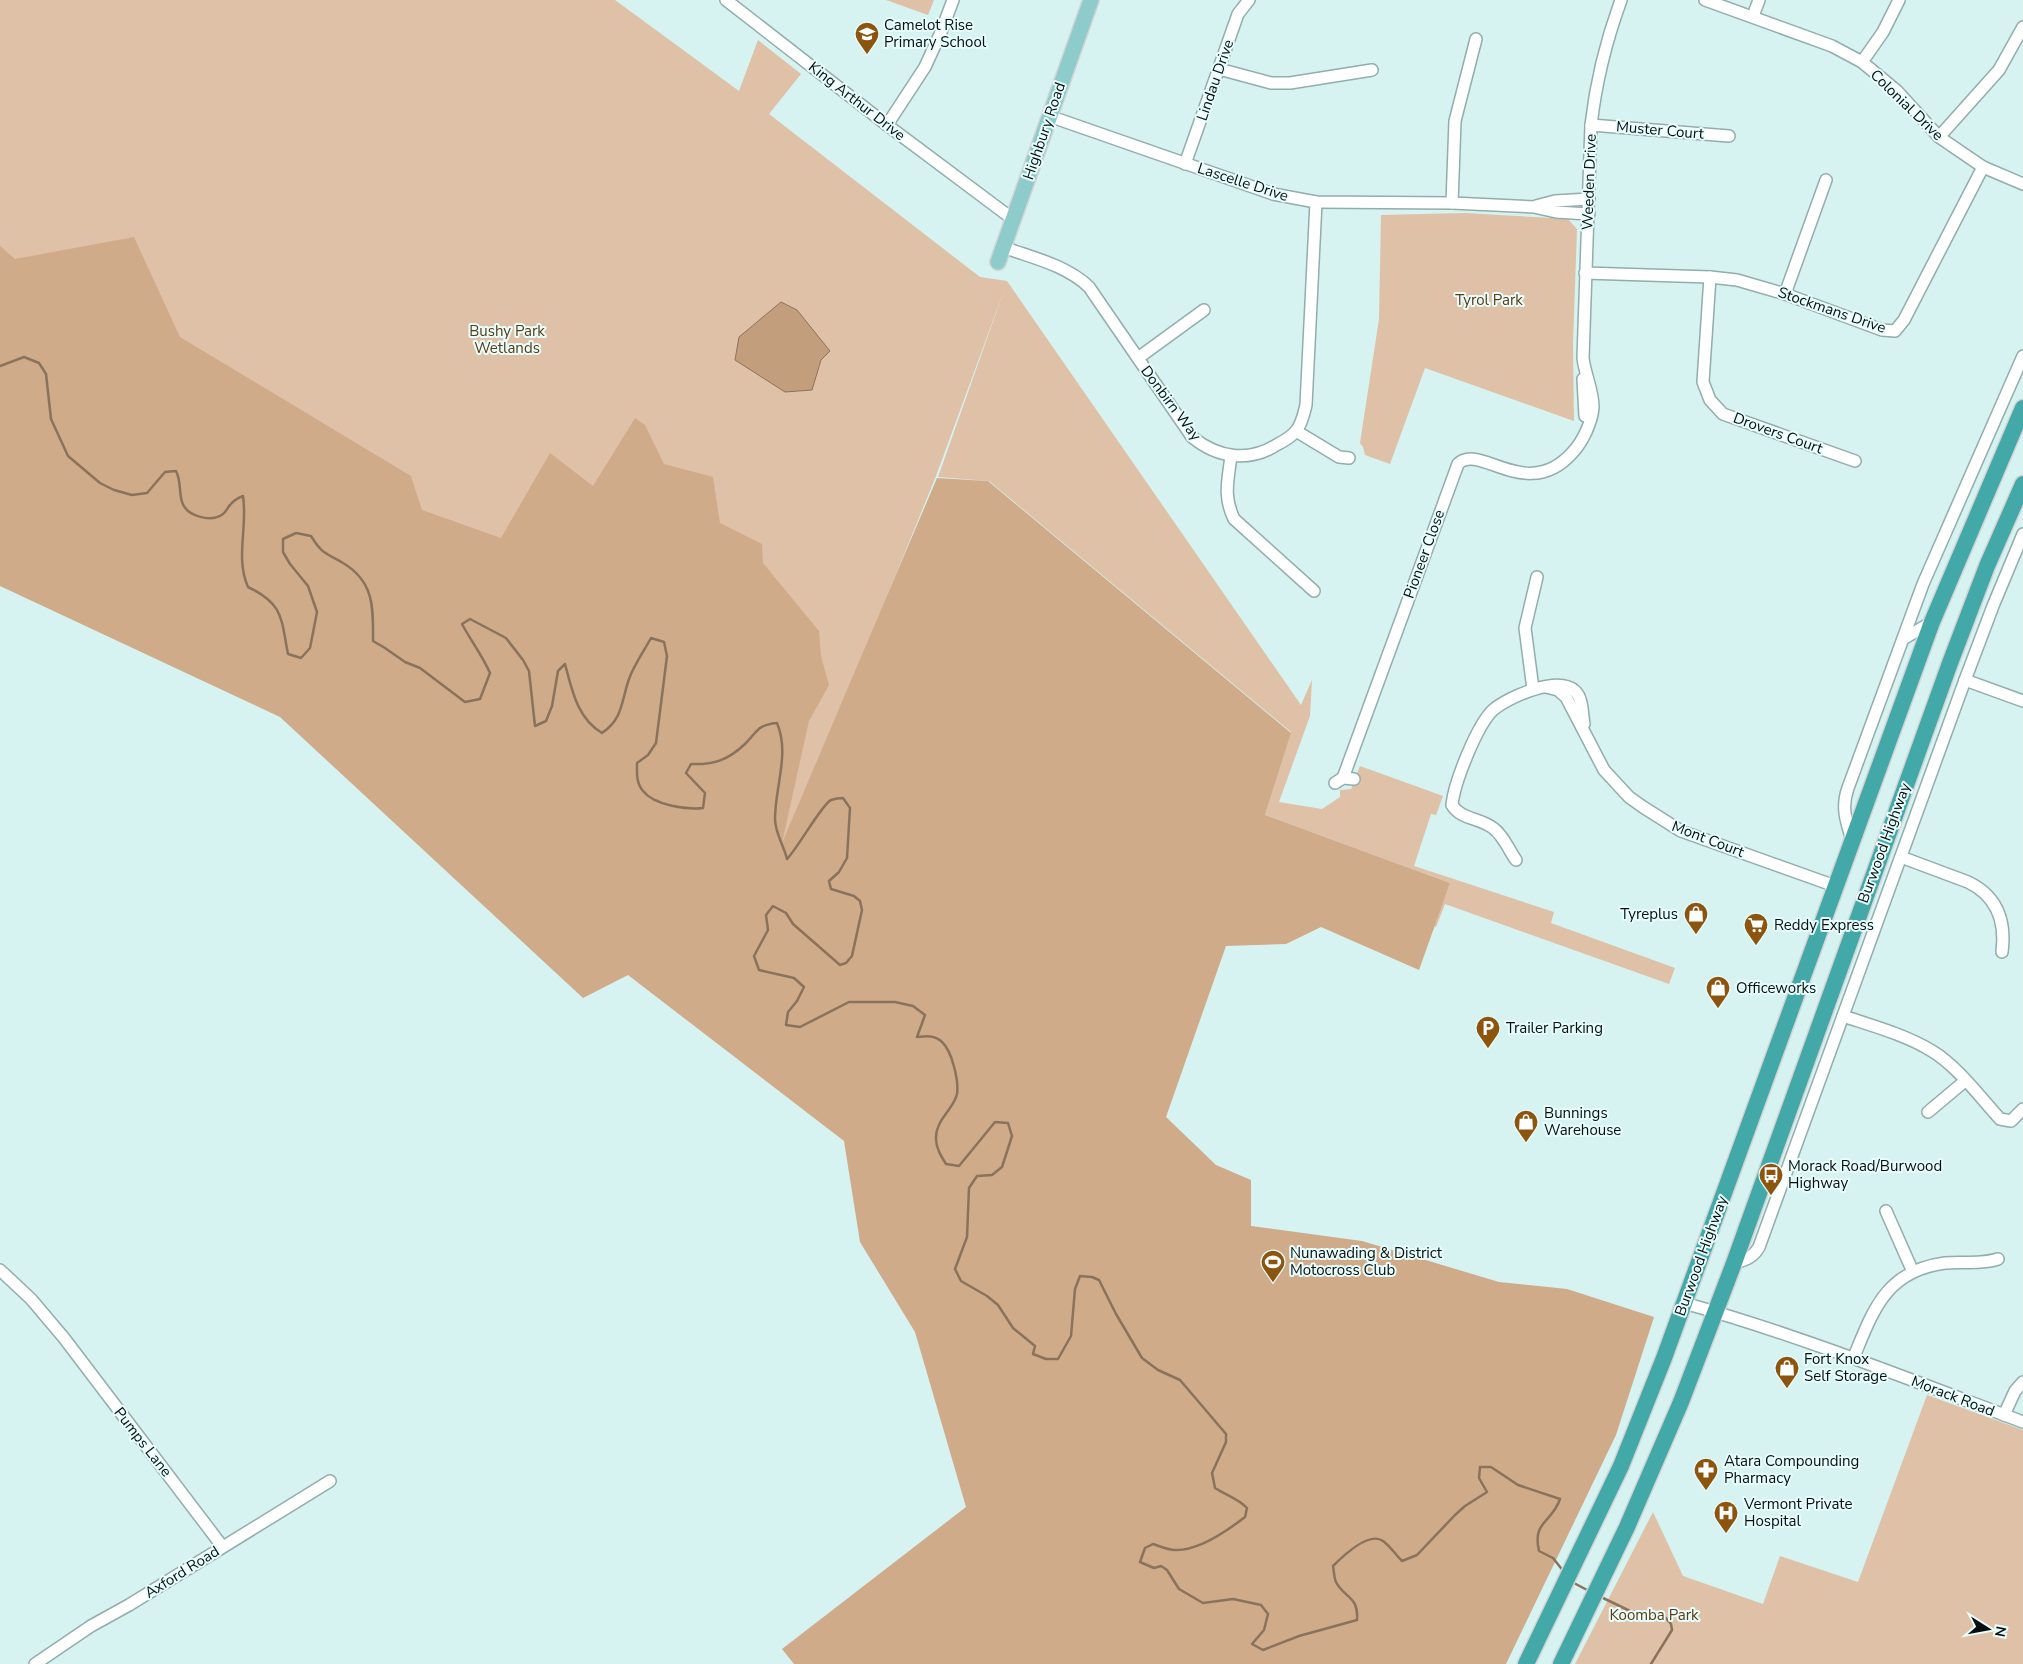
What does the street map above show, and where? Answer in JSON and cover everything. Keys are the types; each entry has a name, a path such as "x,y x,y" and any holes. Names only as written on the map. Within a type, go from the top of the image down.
{"highway":[{"name":"Burwood Highway","path":"1526,1664 1583,1547 1636,1430 1932,622 2016,434 2023,408"},
{"name":"Burwood Highway","path":"1561,1664 1666,1440 1734,1263 1916,754 1987,566 2023,484"}],"main road":[{"name":"Highbury Road","path":"1001,255 1091,0"}],"street":[{"name":"King Arthur Drive","path":"726,0 988,202 1016,213"},
{"path":"887,125 925,67 953,0"},
{"name":"Lindau Drive","path":"1185,164 1238,14 1249,0"},
{"name":"Weeden Drive","path":"1582,440 1593,408 1592,393 1584,367 1585,272 1589,214 1591,125 1595,88 1601,61 1621,0"},
{"name":"Colonial Drive","path":"1705,0 1832,46 1862,62 1897,91 1939,138 1983,167 2023,184"},
{"path":"1753,16 1758,0"},
{"path":"1862,62 1883,32 1899,0"},
{"path":"1939,138 1998,70 2023,27"},
{"path":"1452,203 1455,121 1476,39"},
{"path":"1219,69 1271,83 1290,83 1372,70"},
{"name":"Lascelle Drive","path":"1049,116 1273,194 1316,202 1452,203 1534,207 1556,212 1589,214"},
{"name":"Muster Court","path":"1591,125 1729,136"},
{"name":"Stockmans Drive","path":"1585,272 1710,277 1751,283 1882,330 1895,331 1904,320 1983,167"},
{"path":"1785,294 1826,180"},
{"name":"Lascelle Drive","path":"1534,207 1555,201 1589,199"},
{"path":"1316,202 1306,405 1296,430 1339,457 1349,458"},
{"name":"Donbirn Way","path":"1001,255 1065,269 1089,287 1192,437 1212,451 1231,456 1258,454 1271,449 1296,430"},
{"name":"Drovers Court","path":"1710,277 1703,382 1710,400 1723,414 1855,461"},
{"path":"1138,358 1204,310"},
{"name":"Burwood Highway","path":"1852,840 1844,814 1845,796 1923,584 2023,356"},
{"name":"Pioneer Close","path":"1344,780 1458,464 1464,459 1472,458 1516,473 1537,473 1553,469 1562,463 1582,440"},
{"path":"1231,456 1226,493 1228,506 1234,519 1314,592"},
{"name":"Burwood Highway","path":"1734,1263 1756,1254 1759,1247 1985,624 2023,534"},
{"path":"1534,689 1525,628 1537,577"},
{"path":"1903,639 1932,622"},
{"path":"1965,680 2023,701"},
{"name":"Mont Court","path":"1516,860 1503,851 1505,840 1492,827 1457,812 1452,804 1452,798 1475,738 1493,710 1512,698 1534,689 1562,686 1576,692 1581,704 1585,736 1604,770 1619,787 1643,807 1682,831 1835,886"},
{"path":"1916,754 1936,761"},
{"path":"1901,857 1968,882 1978,887 1988,896 1996,906 2001,918 2003,929 2002,952"},
{"path":"1843,1016 1903,1038 1933,1052 1945,1061 2000,1119 2011,1121 2023,1109"},
{"path":"1928,1112 1965,1081"},
{"path":"1886,1211 1913,1272"},
{"path":"1853,1359 1868,1321 1878,1302 1891,1288 1913,1272 1936,1265 1982,1263 1998,1259"},
{"name":"Pumps Lane","path":"0,1270 31,1299 64,1338 222,1546"},
{"name":"Morack Road","path":"1684,1303 1716,1312 1853,1359 2023,1422"},
{"path":"2004,1415 2015,1391 2023,1382"},
{"name":"Axford Road","path":"35,1664 92,1626 330,1481"}],"green space":[{"name":"Bushy Park Wetlands","path":"0,0 615,0 739,91 758,40 801,74 769,114 980,277 1007,281 1301,705 1312,680 1310,716 1279,802 1322,809 1340,797 1340,790 1351,789 1360,766 1443,796 1436,815 1431,814 1414,866 1554,912 1551,923 1675,968 1669,984 1445,904 1436,927 1434,926 1450,883 1265,815 1291,732 989,481 938,477 1006,285 936,476 785,847 0,408"},
{"path":"886,0 934,0 928,15"},
{"name":"Tyrol Park","path":"1465,213 1568,219 1577,229 1573,343 1574,421 1425,368 1390,464 1365,455 1360,443 1379,319 1381,215"},
{"name":"Koomba Park","path":"1927,1395 2023,1430 2023,1664 1575,1664 1653,1512 1683,1576 1763,1604 1780,1556 1858,1582"}],"shaded area":[{"path":"134,237 180,337 411,476 422,510 501,538 550,453 593,486 635,418 645,425 664,464 713,477 720,523 762,544 763,563 819,631 821,656 829,685 809,721 782,843 937,478 988,481 1291,733 1265,815 1450,883 1419,970 1321,927 1286,944 1226,946 1166,1117 1216,1165 1251,1180 1251,1226 1362,1241 1499,1282 1567,1289 1654,1317 1616,1435 1506,1664 794,1664 782,1649 966,1507 915,1332 860,1242 844,1141 628,975 583,998 280,717 0,586 0,246 15,259"},
{"path":"781,302 797,310 830,351 821,360 812,390 785,392 735,360 739,337"}],"waterway":[{"path":"0,366 24,357 39,363 46,374 51,419 68,456 100,483 114,490 132,495 147,493 165,472 176,471 184,507 188,511 206,518 218,517 233,502 243,496 242,565 244,576 248,587 260,593 275,606 282,622 288,654 301,658 310,648 317,612 308,586 283,552 283,539 296,533 311,536 321,550 353,570 361,579 367,588 372,607 373,641 405,662 420,668 465,702 480,699 490,673 462,624 470,619 506,638 529,671 535,726 546,721 552,706 558,671 565,664 573,693 581,711 587,720 602,733 609,728 618,716 631,674 651,638 664,642 667,656 656,743 648,755 637,763 639,785 648,796 662,803 679,807 703,808 705,793 686,773 691,764 707,764 727,758 745,744 758,729 765,725 777,723 781,735 782,758 775,819 776,829 787,859 827,803 831,800 843,798 850,808 847,858 839,872 829,881 831,889 854,896 860,901 862,910 852,956 846,963 840,965 793,924 786,913 773,906 766,915 768,930 754,956 759,970 794,978 804,987 797,1001 788,1012 786,1025 800,1027 849,1002 895,1002 913,1006 925,1015 917,1037 933,1037 946,1046 952,1059 957,1082 955,1099 941,1120 936,1132 937,1146 946,1164 959,1166 995,1122 1008,1123 1012,1136 1002,1167 992,1175 977,1176 969,1188 967,1237 955,1269 961,1281 987,1296 998,1305 1013,1328 1035,1346 1033,1354 1046,1359 1058,1359 1071,1336 1075,1289 1080,1276 1099,1280 1116,1314 1142,1358 1158,1370 1180,1380 1226,1434 1226,1442 1212,1473 1215,1488 1244,1505 1247,1508 1245,1517 1221,1534 1194,1547 1172,1550 1153,1544 1145,1548 1140,1562 1154,1568 1161,1566 1167,1570 1179,1589 1203,1603 1233,1599 1261,1605 1268,1614 1264,1630 1252,1644 1263,1650 1299,1636 1357,1620 1356,1606 1336,1582 1333,1566 1356,1546 1371,1539 1383,1541 1402,1561 1417,1555 1455,1515 1487,1492 1479,1478 1480,1467 1491,1467 1518,1485 1560,1499 1557,1507 1540,1528 1538,1541 1539,1551 1553,1558 1564,1572"},
{"path":"1572,1582 1589,1591"},
{"path":"1601,1597 1630,1611 1664,1616 1671,1624 1672,1630 1651,1664"}],"place":[{"name":"Camelot Rise Primary School","path":"867,55"},
{"name":"Tyreplus","path":"1696,935"},
{"name":"Reddy Express","path":"1756,946"},
{"name":"Officeworks","path":"1718,1009"},
{"name":"Trailer Parking","path":"1488,1049"},
{"name":"Bunnings Warehouse","path":"1526,1143"},
{"name":"Morack Road/Burwood Highway","path":"1771,1196"},
{"name":"Nunawading & District Motocross Club","path":"1273,1283"},
{"name":"Fort Knox Self Storage","path":"1787,1389"},
{"name":"Atara Compounding Pharmacy","path":"1706,1491"},
{"name":"Vermont Private Hospital","path":"1726,1534"}]}
